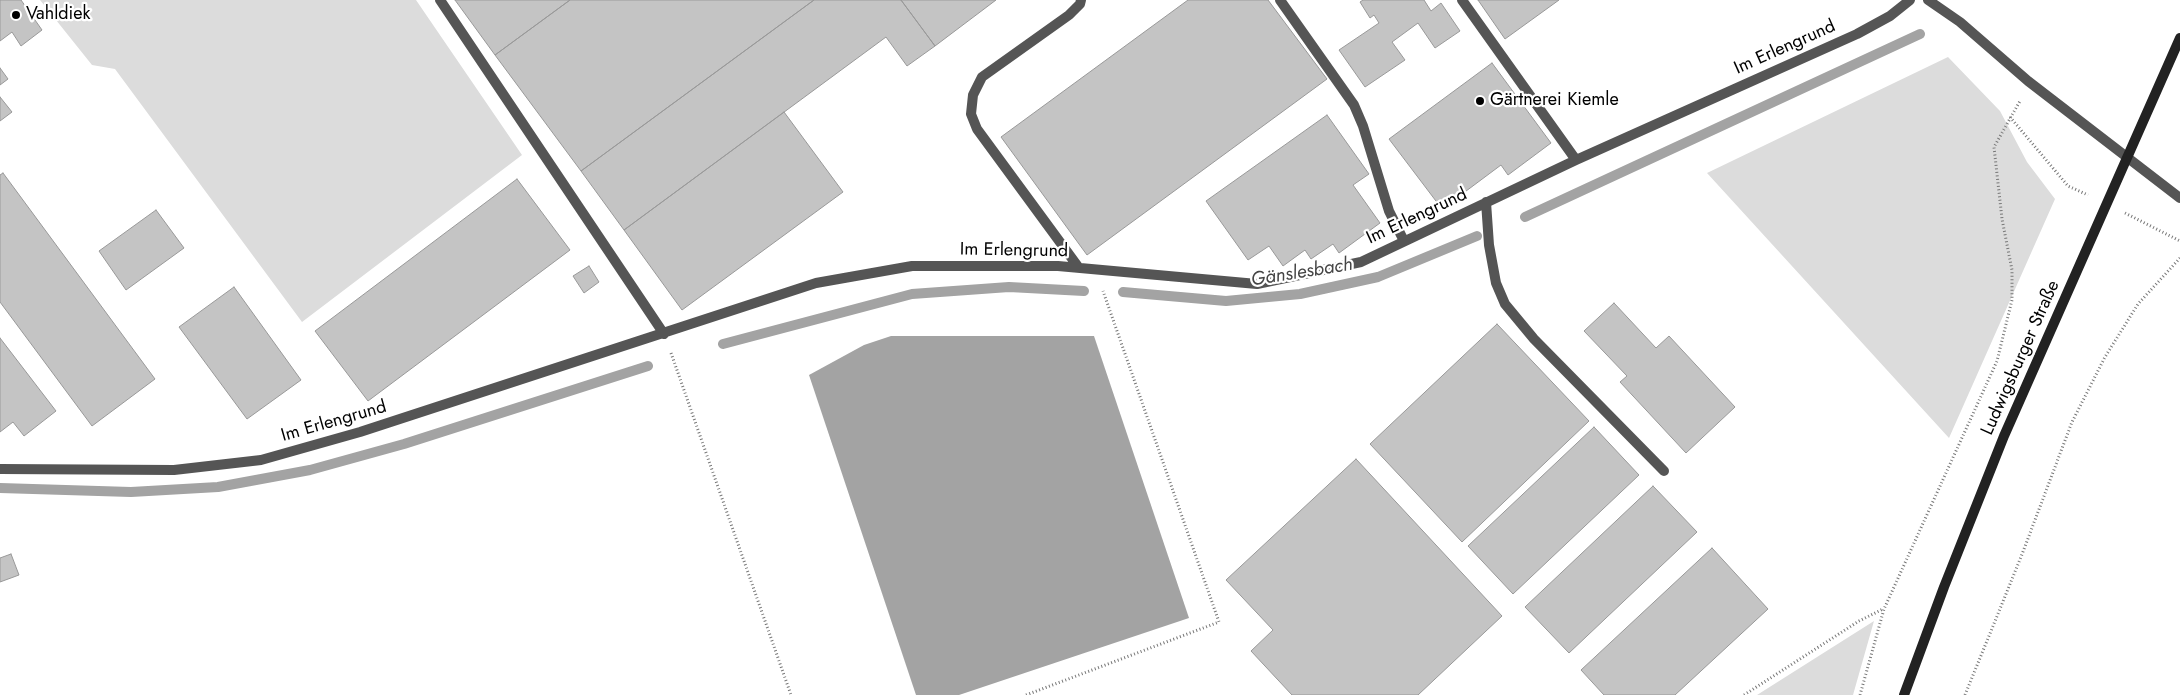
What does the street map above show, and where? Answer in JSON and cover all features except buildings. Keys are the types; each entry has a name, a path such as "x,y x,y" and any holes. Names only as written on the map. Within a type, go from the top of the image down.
{"main road":[{"name":"Ludwigsburger Straße","path":"1904,695 1944,587 2004,436 2180,38"}],"lane":[{"path":"440,0 664,334"},
{"path":"1079,268 977,129 971,114 973,95 982,77 1068,15 1080,4 1081,0"},
{"path":"1280,0 1354,105 1363,126 1389,211 1404,241"},
{"path":"1462,0 1576,160"},
{"name":"Im Erlengrund","path":"0,469 174,470 261,460 360,432 816,283 912,266 1058,266 1258,284 1361,262 1576,160 1857,34 1890,16 1910,0"},
{"path":"1928,0 1960,22 2028,81 2127,155 2180,198"},
{"path":"1486,202 1496,283 1505,304 1534,339 1664,471"}],"path":[{"path":"1860,695 1884,609 1997,361 2012,300 2012,270 2002,219 1994,147 2010,117"},
{"path":"1965,695 2021,557 2072,422 2105,357 2138,304 2180,258"},
{"path":"1026,695 1219,622 1096,269"},
{"path":"664,334 790,695"},
{"path":"1744,695 1859,621 1884,609"}],"shaded area":[{"path":"40,0 416,0 522,155 302,322 115,69 92,65"},
{"path":"1948,57 2000,111 2027,162 2055,199 1949,438 1707,173"},
{"path":"891,336 1094,336 1189,618 959,695 916,695 809,375 864,345"},
{"path":"1874,621 1853,695 1757,695"}],"waterway":[{"path":"1525,217 1920,34"},
{"name":"Gänslesbach","path":"1123,292 1226,301 1300,294 1378,277 1477,236"},
{"path":"723,344 912,294 1009,287 1084,291"},
{"path":"0,488 131,492 218,487 310,470 404,444 648,366"}],"place":[{"name":"Vahldiek","path":"16,15"},
{"name":"Gärtnerei Kiemle","path":"1480,101"}]}
